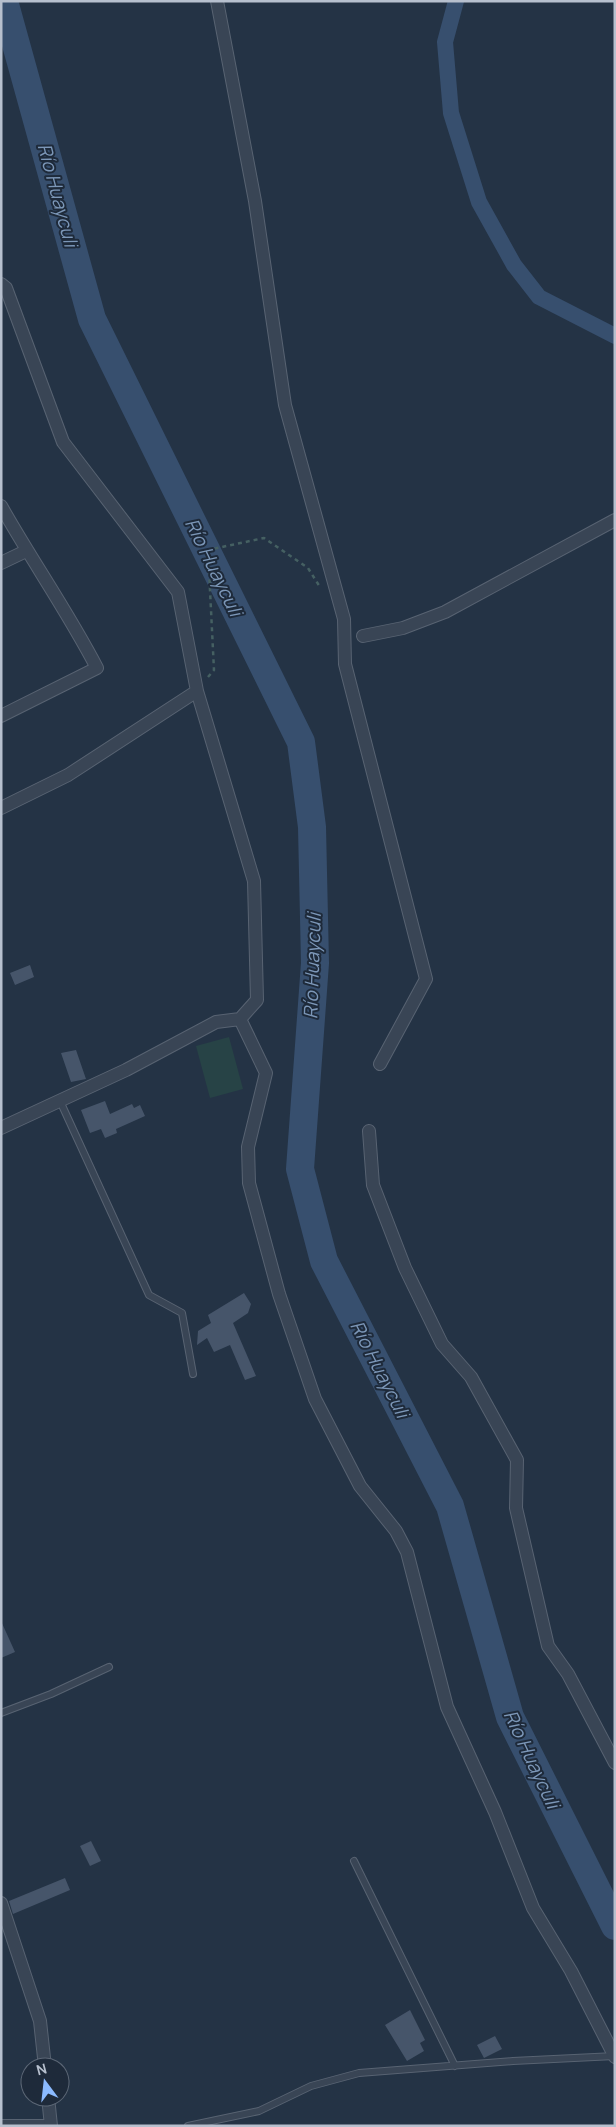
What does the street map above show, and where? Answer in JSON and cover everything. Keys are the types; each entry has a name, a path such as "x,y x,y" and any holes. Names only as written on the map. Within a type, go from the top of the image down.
{"street":[{"path":"217,1 255,200 285,405 344,619 345,664 426,979 380,1064"},
{"path":"1,284 6,288 63,442 178,592 198,691 254,881 257,1000 240,1018 216,1022 126,1070 1,1128"},
{"path":"1,506 26,551 80,634 97,668 1,716"},
{"path":"363,636 403,628 445,612 615,520"},
{"path":"1,563 26,551"},
{"path":"1,808 68,775 198,691"},
{"path":"240,1018 266,1073 248,1147 249,1183 279,1294 315,1399 360,1486 396,1531 407,1552 447,1706 495,1812 533,1908 572,1971 615,2056"},
{"path":"369,1131 373,1185 404,1268 442,1344 471,1377 517,1460 516,1508 548,1646 568,1674 615,1762"},
{"path":"1,1903 40,2021 44,2057"},
{"path":"49,2107 51,2124"}],"lane":[{"path":"60,1101 149,1295 182,1313 193,1374"},
{"path":"1,1713 51,1694 109,1667"},
{"path":"354,1861 455,2066"},
{"path":"188,2126 259,2111 311,2086 359,2073 513,2060 615,2056"},
{"path":"1,2124 51,2124"}],"path":[{"path":"198,691 214,670 208,550 264,538 308,568 323,593"}],"green space":[{"path":"229,1037 243,1089 210,1098 196,1046"}],"building":[{"path":"30,965 34,977 15,985 10,973"},
{"path":"76,1050 86,1079 71,1082 61,1053"},
{"path":"105,1101 110,1114 132,1104 134,1108 140,1105 145,1116 116,1129 117,1133 105,1138 101,1129 90,1133 81,1110"},
{"path":"244,1293 251,1304 248,1313 233,1323 256,1376 245,1380 230,1345 214,1352 207,1338 197,1345 198,1331 211,1323 208,1315"},
{"path":"1,1621 15,1652 1,1658"},
{"path":"91,1841 101,1861 90,1866 80,1846"},
{"path":"65,1878 70,1890 13,1914 9,1901"},
{"path":"410,2010 425,2040 420,2043 424,2051 407,2061 385,2025"},
{"path":"495,2036 502,2049 484,2058 477,2045"}],"waterway":[{"name":"Río Huayculi","path":"4,1 92,319 301,742 312,827 315,963 300,1169 324,1261 450,1506 510,1717 615,1926"},
{"path":"456,1 445,42 451,113 479,202 514,265 539,297 615,336"}]}
